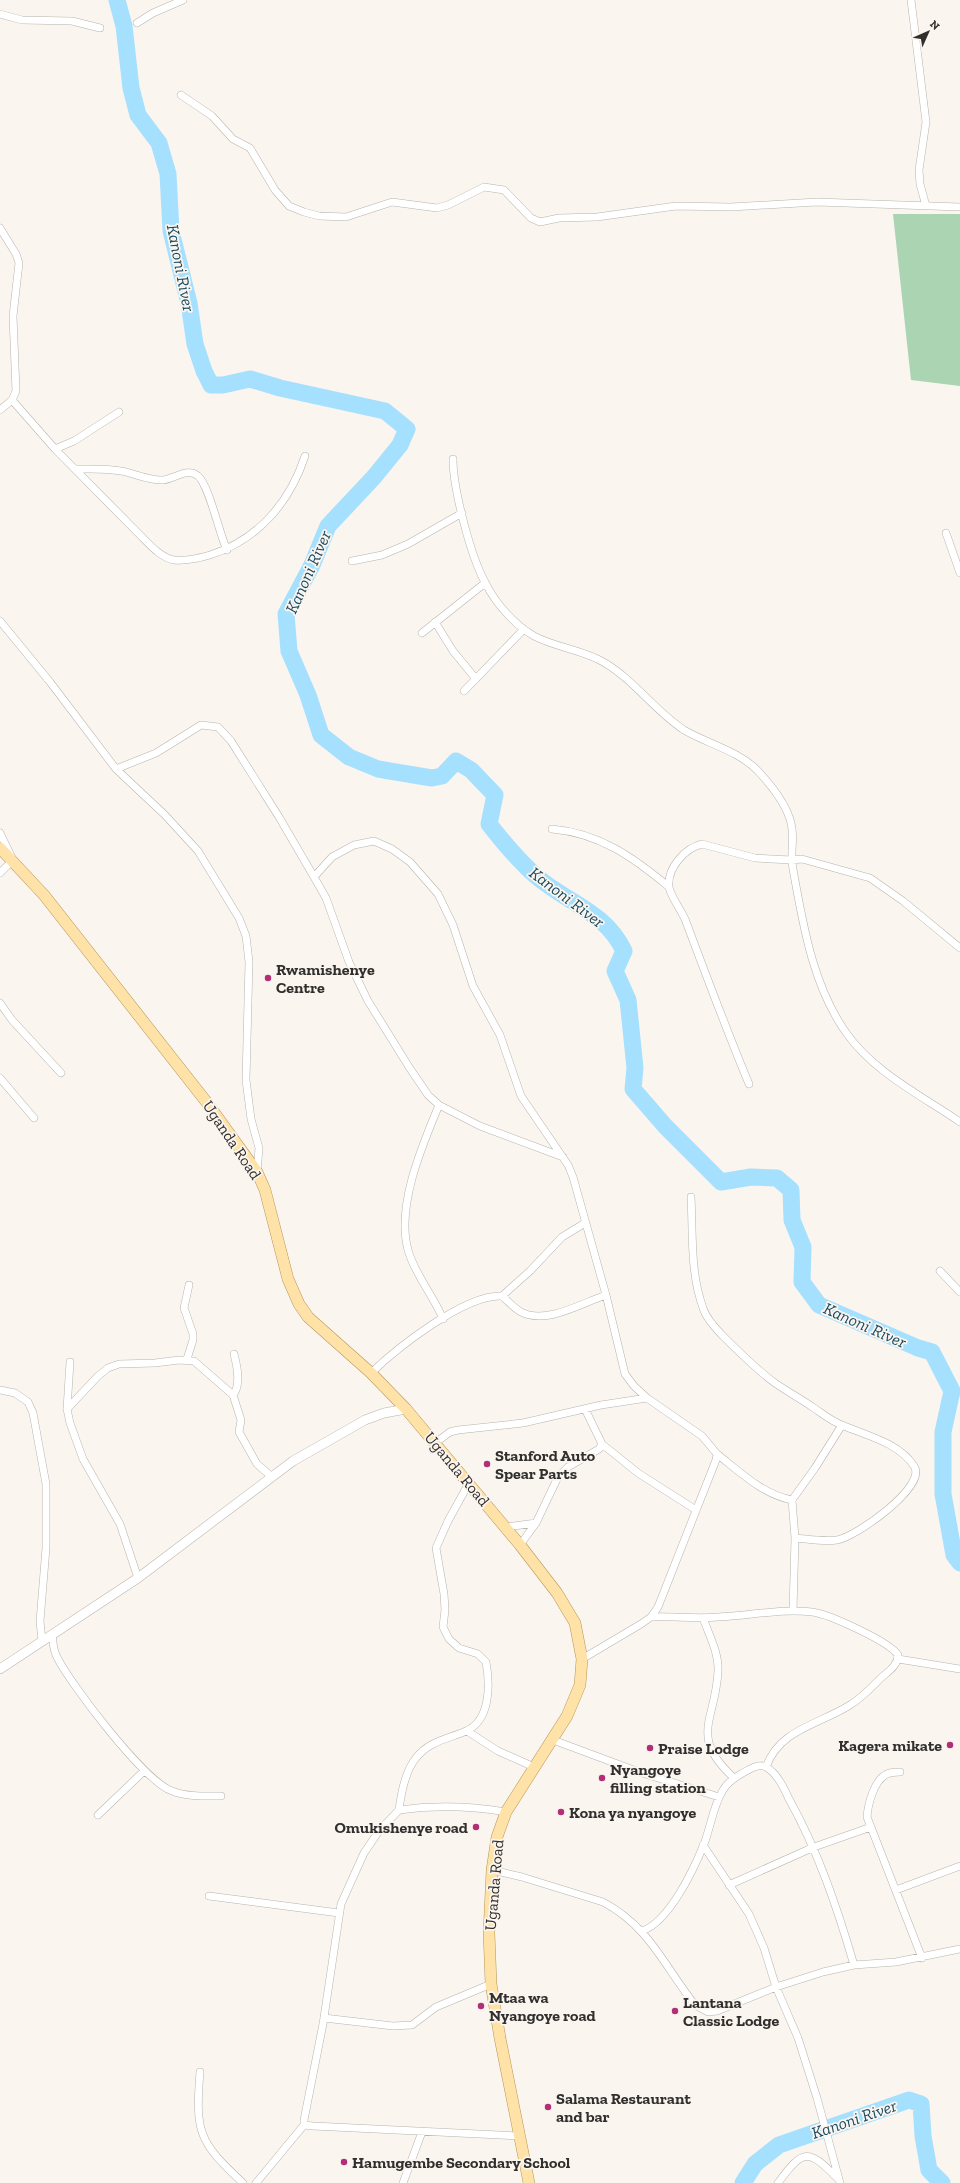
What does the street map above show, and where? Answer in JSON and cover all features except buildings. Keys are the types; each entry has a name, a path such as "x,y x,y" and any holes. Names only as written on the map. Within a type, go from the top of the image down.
{"main road":[{"name":"Uganda Road","path":"0,848 13,860 44,895 208,1104 257,1172 270,1209 288,1279 299,1304 322,1330 371,1373 406,1409 520,1545 570,1612 578,1633 582,1659 580,1685 567,1716 506,1812 496,1837 492,1870 489,1933 492,1984 519,2136 529,2183"}],"street":[{"path":"137,23 153,13 184,0"},
{"path":"911,0 926,122 926,136 919,170 920,184 926,206"},
{"path":"0,14 22,20 72,21 100,28"},
{"path":"181,95 212,116 233,139 250,148 275,190 289,206 319,216 346,217 392,202 437,208 448,205 484,186 504,190 531,218 540,222 559,218 583,218 676,206 731,207 817,202 960,207"},
{"path":"0,228 16,254 19,263 13,316 16,391 12,400 0,410"},
{"path":"12,400 55,449 140,535 164,555 174,560 188,559 227,550 262,525 276,511 296,480 305,456"},
{"path":"55,449 74,441 119,412"},
{"path":"453,459 453,477 462,513 485,583 496,600 524,629 536,637 587,654 606,663 684,729 741,757 758,770 783,805 790,820 792,829 791,860 811,954 836,1017 848,1036 884,1070 960,1122"},
{"path":"75,469 120,471 162,480 187,473 194,473 200,478 207,493 220,534 227,550"},
{"path":"352,561 382,555 408,544 462,513"},
{"path":"946,533 960,573"},
{"path":"422,633 485,583"},
{"path":"435,622 453,651 476,679"},
{"path":"2,626 50,682 116,769 165,815 198,851 239,918 246,936 250,977 246,1080 251,1120 259,1148 257,1172"},
{"path":"464,691 524,629"},
{"path":"116,769 156,753 201,725 218,727 231,742 279,817 326,898 350,962 368,1001 408,1068 428,1095 439,1105 480,1126 563,1157"},
{"path":"552,830 587,835 609,844 636,861 669,887 684,918 720,1015 749,1084"},
{"path":"0,833 13,860 0,873"},
{"path":"314,877 332,857 354,845 374,841 392,849 410,862 438,894 453,925 473,986 500,1035 521,1096 563,1157 578,1189 585,1223 606,1295 626,1374 634,1386 647,1398 702,1436 717,1454 758,1486 782,1498 792,1500"},
{"path":"669,887 672,870 677,862 694,846 702,844 755,858 791,860 802,859 870,878 903,901 960,948"},
{"path":"0,1003 12,1020 61,1073"},
{"path":"0,1078 34,1118"},
{"path":"439,1105 412,1179 406,1209 406,1232 408,1250 415,1268 443,1319"},
{"path":"692,1197 693,1263 698,1291 703,1310 716,1328 754,1366 775,1383 842,1425 877,1438 901,1452 916,1468 917,1476 915,1481 879,1518 851,1535 838,1540 795,1538"},
{"path":"371,1373 404,1345 443,1319 485,1297 502,1296 530,1271 562,1236 585,1223"},
{"path":"940,1271 960,1292"},
{"path":"185,1360 187,1359 193,1340 193,1334 184,1308 189,1285"},
{"path":"502,1296 520,1311 542,1316 554,1314 606,1295"},
{"path":"233,1395 236,1392 237,1382 234,1354"},
{"path":"66,1409 108,1368 119,1364 185,1360 194,1361 233,1395 241,1420 239,1432 257,1464 272,1477"},
{"path":"70,1362 66,1409 83,1459 120,1524 138,1578"},
{"path":"0,1390 15,1393 28,1402 33,1413 46,1484 46,1548 40,1621 42,1641"},
{"path":"435,1443 450,1432 458,1430 523,1423 617,1402 647,1398"},
{"path":"0,1669 138,1578 293,1461 365,1420 384,1413 406,1409"},
{"path":"585,1409 602,1444 638,1473 696,1510"},
{"path":"794,1611 795,1538 792,1500 815,1468 842,1425"},
{"path":"520,1545 536,1523 558,1477 568,1467 599,1448 602,1444"},
{"path":"582,1659 651,1617 658,1607 667,1588 717,1454"},
{"path":"256,2183 304,2125 324,2018 339,1913 344,1897 364,1853 379,1831 399,1810 407,1778 416,1758 441,1739 467,1730 478,1721 485,1706 488,1689 486,1662 478,1654 459,1648 449,1639 443,1627 445,1610 444,1594 436,1548 469,1483"},
{"path":"506,1528 536,1523"},
{"path":"651,1617 703,1618 794,1611 814,1612 839,1621 886,1643 895,1651 898,1659 895,1665 851,1705 781,1742 771,1754 766,1767"},
{"path":"703,1618 718,1661 716,1687 708,1724 710,1746 714,1757 734,1778"},
{"path":"52,1634 54,1648 65,1670 96,1712 144,1771 155,1782 172,1791 189,1795 221,1796"},
{"path":"898,1659 960,1669"},
{"path":"467,1730 498,1751 534,1767"},
{"path":"553,1740 639,1772 719,1798"},
{"path":"642,1931 655,1924 671,1905 689,1874 703,1845 719,1798 724,1788 734,1778 760,1766 766,1767 774,1774 782,1786 814,1847 832,1894 854,1965"},
{"path":"98,1815 144,1771"},
{"path":"900,1772 886,1774 877,1785 868,1807 867,1817 922,1958"},
{"path":"399,1810 442,1806 470,1806 506,1812"},
{"path":"729,1885 814,1847 871,1827"},
{"path":"703,1845 749,1914 764,1948 776,1988 798,2038 822,2117 839,2181"},
{"path":"896,1890 960,1866"},
{"path":"492,1870 522,1877 603,1902 614,1908 642,1931 688,1996 700,2009 717,2011 776,1988 823,1972 854,1965 896,1962 922,1958 960,1949"},
{"path":"209,1896 339,1913"},
{"path":"324,2018 393,2026 412,2025 436,2007 492,1984"},
{"path":"200,2072 198,2122 205,2140 218,2160 243,2183"},
{"path":"304,2125 519,2136"},
{"path":"403,2183 422,2132"},
{"path":"778,2183 796,2161 804,2156 818,2159 839,2181"}],"green space":[{"path":"893,214 960,214 960,386 911,380"}],"waterway":[{"name":"Kanoni River","path":"117,0 124,26 131,88 138,115 159,143 168,174 171,231 189,303 195,344 204,371 211,385 223,385 250,379 280,388 385,411 407,429 400,445 374,477 328,526 312,565 286,614 289,651 308,695 321,735 349,757 378,769 432,778 442,776 456,761 471,770 495,795 489,824 523,864 548,885 596,917 607,926 616,937 624,951 615,971 628,1000 635,1068 633,1089 665,1126 721,1182 751,1177 777,1178 791,1190 792,1220 803,1247 802,1282 819,1305 918,1348 932,1352 952,1391 943,1432 943,1494 954,1555 960,1563"},
{"name":"Kanoni River","path":"743,2183 755,2164 779,2145 909,2100 921,2104 923,2136 929,2170 942,2183"}],"place":[{"name":"Rwamishenye Centre","path":"268,978"},
{"name":"Stanford Auto Spear Parts","path":"487,1464"},
{"name":"Kagera mikate","path":"950,1745"},
{"name":"Praise Lodge","path":"650,1748"},
{"name":"Nyangoye filling station","path":"602,1778"},
{"name":"Kona ya nyangoye","path":"561,1812"},
{"name":"Omukishenye road","path":"476,1827"},
{"name":"Mtaa wa Nyangoye road","path":"481,2006"},
{"name":"Lantana Classic Lodge","path":"675,2011"},
{"name":"Salama Restaurant and bar","path":"548,2107"},
{"name":"Hamugembe Secondary School","path":"344,2162"}]}
